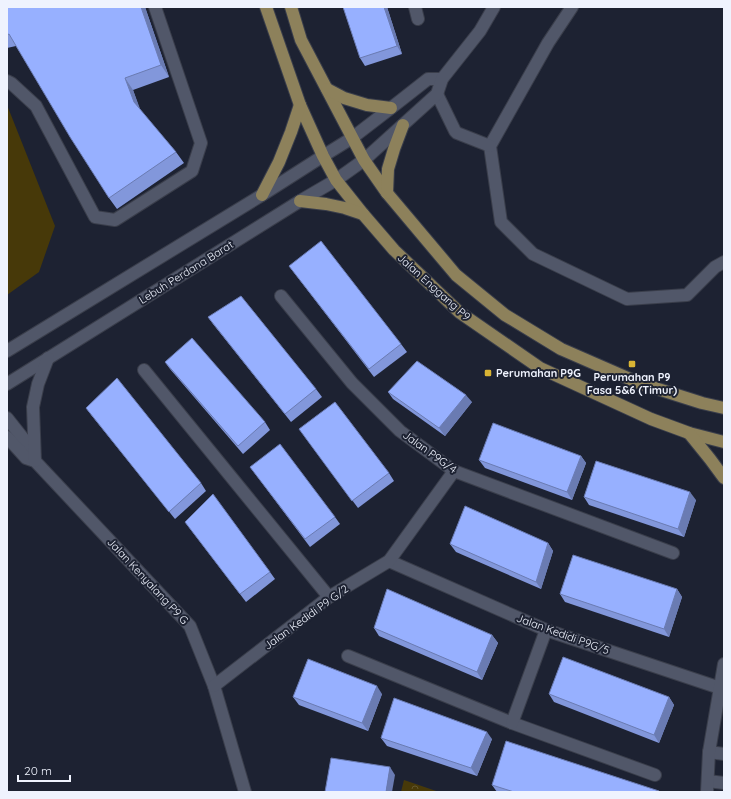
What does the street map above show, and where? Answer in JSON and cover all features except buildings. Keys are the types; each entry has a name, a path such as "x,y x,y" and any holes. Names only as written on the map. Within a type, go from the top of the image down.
{"main road":[{"name":"Jalan Enggang P9","path":"266,7 300,105 323,156 336,180 394,250 459,312 540,368 651,420 689,434 724,442"},
{"path":"291,7 301,40 364,160 387,193 456,275 506,315 561,349 640,383 702,403 724,408"},
{"path":"327,89 344,98 367,105 391,108"},
{"path":"262,195 279,162 300,105"},
{"path":"387,193 388,169 403,125"},
{"path":"300,201 326,204 363,214"},
{"path":"702,403 724,417"},
{"path":"689,434 724,478"}],"street":[{"path":"7,81 36,106 95,217 115,220 192,171 201,143 155,7"},
{"path":"414,7 418,19"},
{"path":"490,146 457,134 437,94 442,79 480,31 494,7"},
{"path":"572,7 548,43 490,146 501,222 533,254 627,299 687,295 715,267 724,262"},
{"path":"7,351 262,195 352,138 428,79 442,79"},
{"name":"Lebuh Perdana Barat","path":"7,384 336,180 364,160 437,94"},
{"name":"Jalan P9G/4","path":"281,296 357,388 400,431 454,472 673,554"},
{"path":"35,457 33,408 38,384 48,358"},
{"path":"144,370 330,597"},
{"name":"Jalan Kenyalang P9 G","path":"7,418 35,457 190,626 214,686 245,792"},
{"name":"Jalan Kenyalang P9 G","path":"7,437 26,458 35,457"},
{"path":"7,446 19,451"},
{"name":"Jalan Kedidi P9 G/2","path":"214,686 330,597 389,561 454,472"},
{"name":"Jalan Kedidi P9G/5","path":"389,561 546,630 720,688"},
{"path":"512,724 546,630"},
{"path":"348,656 512,724 655,775"},
{"path":"724,664 709,752 708,786 724,783"},
{"path":"709,752 724,754"}],"green space":[{"path":"7,105 55,226 39,272 7,295"},
{"path":"404,780 439,792 401,792"}],"place":[{"name":"Perumahan P9 Fasa 5&6 (Timur)","path":"632,364"},
{"name":"Perumahan P9G","path":"488,373"}]}
